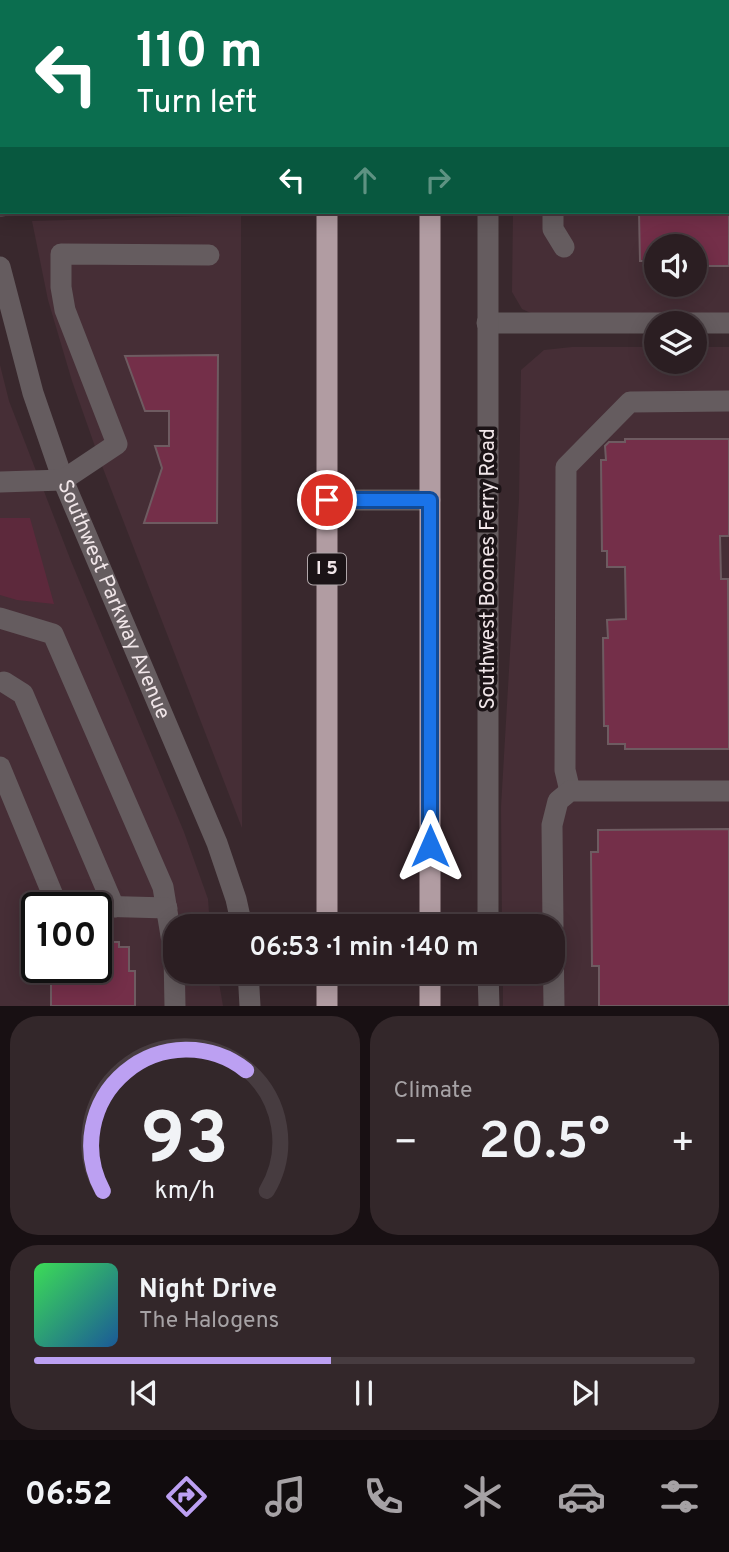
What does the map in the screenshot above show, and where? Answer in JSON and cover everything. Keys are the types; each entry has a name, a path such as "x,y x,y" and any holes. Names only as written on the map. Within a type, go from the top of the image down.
{"highway":[{"name":"I 5","path":"327,214 327,914"},
{"path":"430,214 430,914"},
{"path":"327,984 327,1006"},
{"path":"430,984 430,1006"}],"street":[{"name":"Southwest Boones Ferry Road","path":"488,214 488,914"},
{"path":"553,214 553,229 564,247"},
{"path":"0,482 63,480 117,444 65,310 61,287 61,254 209,255"},
{"name":"Southwest Parkway Avenue","path":"0,267 36,403 63,480 217,843 239,914"},
{"path":"488,323 729,323"},
{"path":"570,791 565,770 566,467 630,402 729,401"},
{"path":"327,500 430,500"},
{"path":"0,618 53,634 163,887 168,914"},
{"path":"1,686 23,694 114,906"},
{"path":"0,767 57,905 167,908"},
{"path":"553,914 552,825 558,801 570,791 729,791"},
{"path":"174,984 174,1006"},
{"path":"249,984 250,1006"},
{"path":"488,984 489,1006"},
{"path":"554,984 554,1006"}],"shaded area":[{"path":"513,214 729,214 729,314 707,314 707,311 644,311 644,315 537,316 522,309 512,292"},
{"path":"241,215 242,828 99,458 72,381 48,300 32,221"},
{"path":"572,347 644,347 644,374 707,374 707,347 729,347 729,1006 503,1006 503,984 565,984 565,914 502,914 501,807 519,499 521,370 544,350"},
{"path":"0,365 9,401 71,561 184,832 208,899 209,914 163,914 163,984 219,984 223,1006 0,1006"},
{"path":"0,518 30,518 54,604 17,600 0,595"}],"building":[{"path":"639,214 729,214 729,266 707,266 707,234 644,234 644,261 640,261"},
{"path":"218,355 217,523 144,523 162,468 155,446 169,446 169,411 145,411 125,356"},
{"path":"625,439 729,439 729,536 720,536 721,579 728,579 729,749 625,749 625,744 608,744 608,726 604,726 603,638 608,638 607,620 626,619 625,567 607,567 607,551 602,551 601,460 606,460 605,446 609,442 625,442"},
{"path":"729,829 729,1006 599,1006 599,966 592,966 591,852 598,852 598,830"},
{"path":"112,942 119,942 119,947 129,947 129,971 135,971 135,1006 51,1006 51,983 112,983"}],"route":[{"path":"327,500 430,500 430,846"}]}
